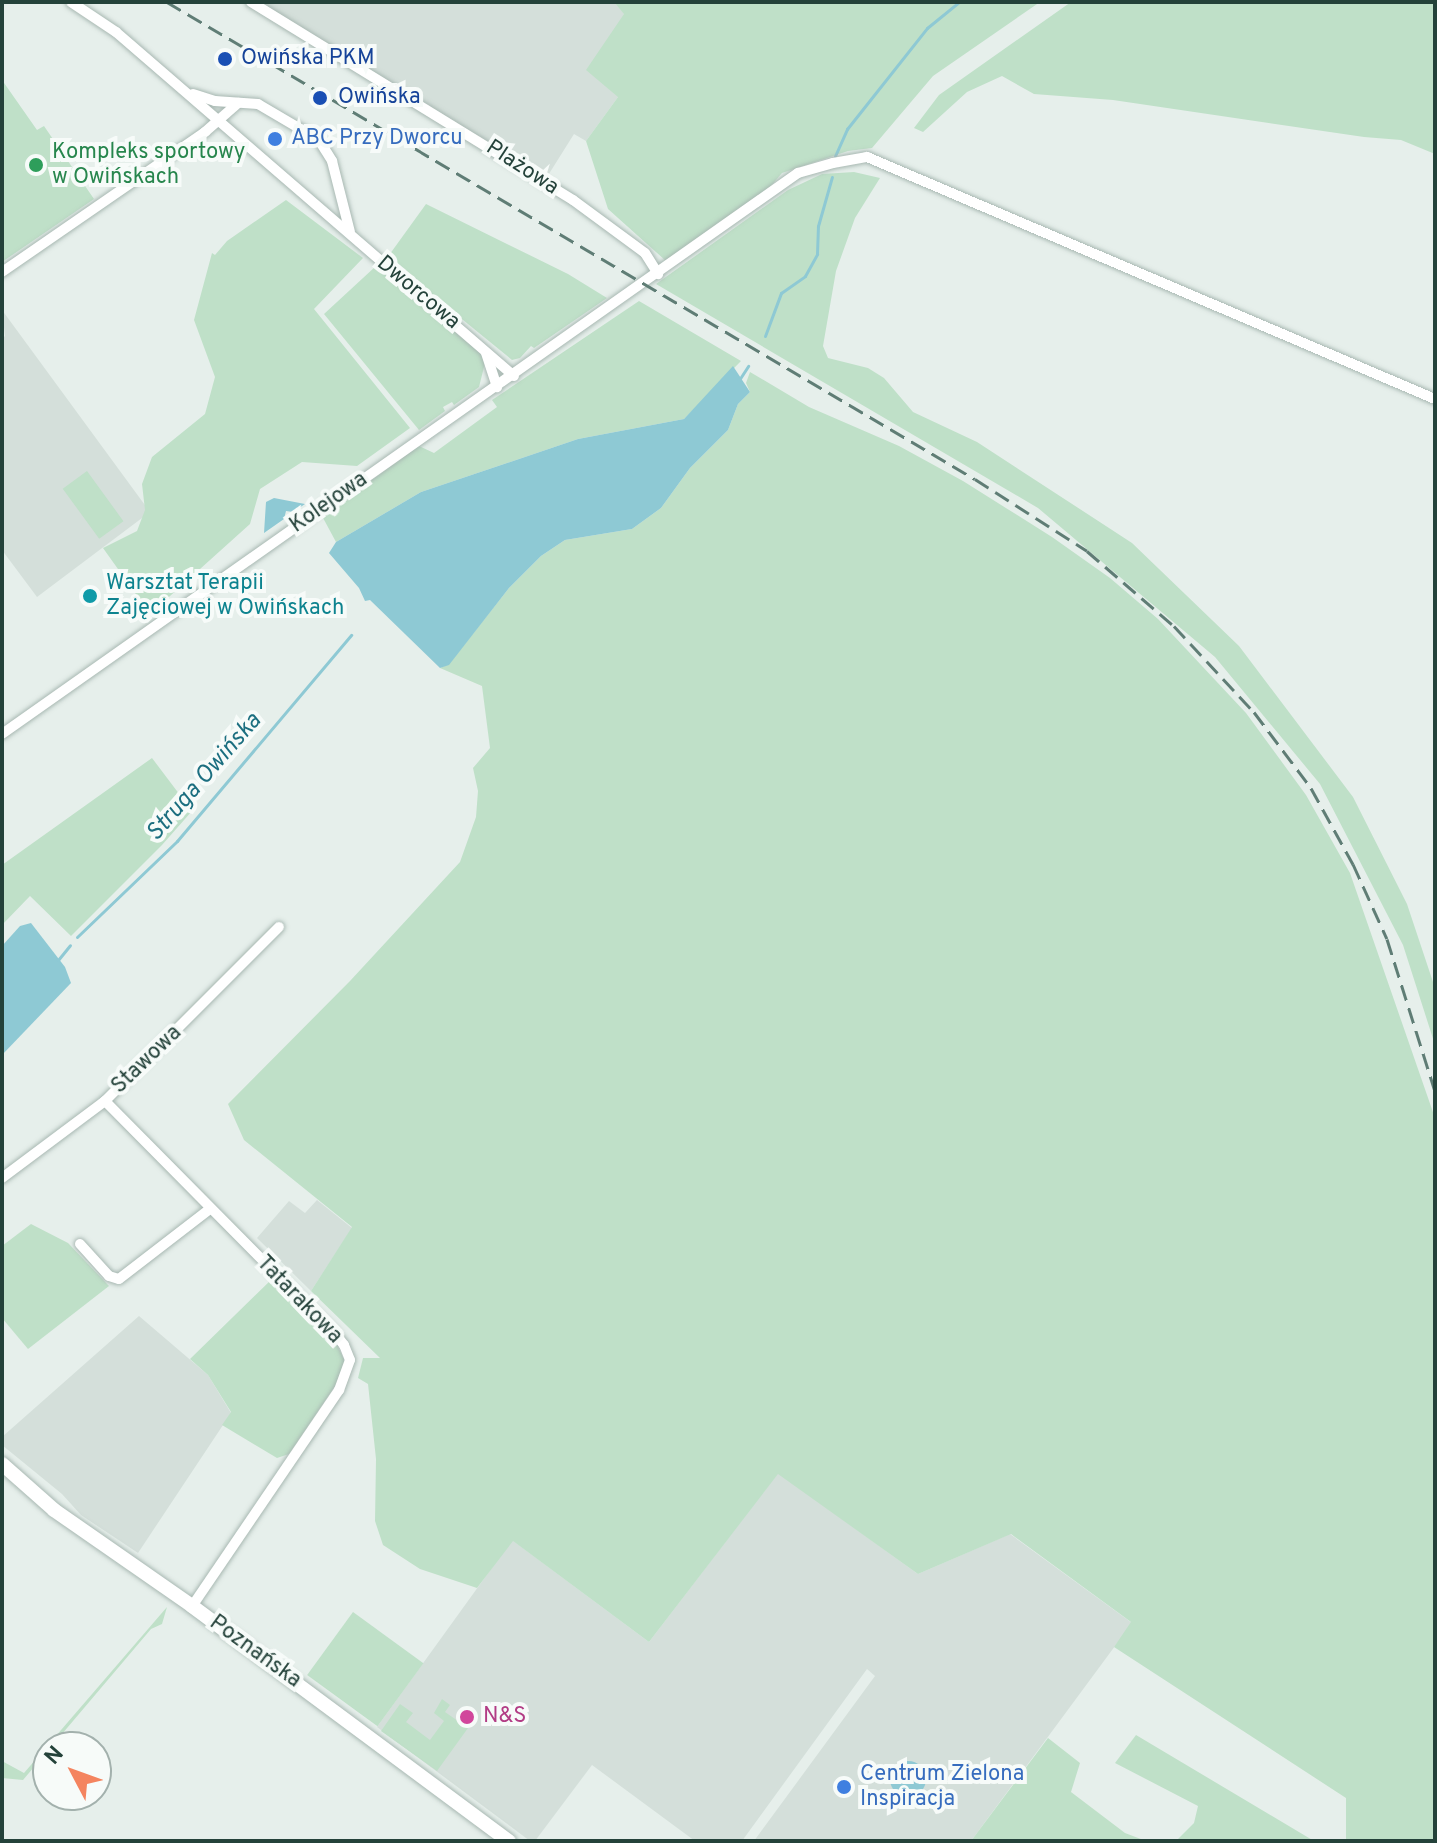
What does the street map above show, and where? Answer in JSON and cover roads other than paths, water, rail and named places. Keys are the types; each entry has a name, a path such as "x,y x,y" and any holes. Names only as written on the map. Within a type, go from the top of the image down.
{"main road":[{"name":"Poznańska","path":"2,1464 47,1504 192,1606 509,1841"}],"street":[{"name":"Dworcowa","path":"71,2 106,24 514,376"},
{"name":"Plażowa","path":"251,2 573,200 645,253 658,274"},
{"name":"Dworcowa","path":"184,91 210,100 265,107 319,140 332,161 341,205 353,238"},
{"path":"2,272 218,121 238,103"},
{"path":"231,133 231,118 238,103"},
{"name":"Kolejowa","path":"2,734 798,173 867,157 1435,399"},
{"path":"325,213 341,205"},
{"path":"483,348 497,387"},
{"name":"Stawowa","path":"2,1178 105,1101 279,927"},
{"name":"Tatarakowa","path":"105,1101 340,1338 348,1353 349,1367 339,1390 192,1606"},
{"path":"80,1244 109,1276 119,1279 210,1209"}],"water":[{"path":"733,366 750,392 738,404 728,430 690,468 661,508 632,529 565,540 541,556 509,588 449,665 440,668 370,600 365,601 359,588 329,553 336,542 421,492 578,439 684,419"},
{"path":"274,498 305,504 293,512 286,511 284,519 264,533 266,502"},
{"path":"31,923 65,967 71,983 2,1055 2,946 20,926"},
{"path":"908,1761 921,1766 926,1779 921,1792 908,1797 895,1792 890,1779 895,1766"}],"waterway":[{"name":"Struga Owińska","path":"835,156 847,129 927,28 959,2"},
{"path":"765,336 781,293 805,276 817,254 818,226 832,177"},
{"path":"739,380 748,366"},
{"name":"Struga Owińska","path":"77,937 177,841 351,635"},
{"name":"Struga Owińska","path":"58,960 70,945"}],"railway":[{"path":"167,2 975,479 1087,551 1174,626 1254,712 1311,788 1353,864 1387,939 1435,1091"}],"place":[{"name":"Owińska PKM","path":"225,59"},
{"name":"Owińska","path":"320,98"},
{"name":"ABC Przy Dworcu","path":"275,139"},
{"name":"Kompleks sportowy w Owińskach","path":"36,165"},
{"name":"Warsztat Terapii Zajęciowej w Owińskach","path":"90,596"},
{"name":"N&S","path":"467,1717"},
{"name":"Centrum Zielona Inspiracja","path":"844,1787"}]}
